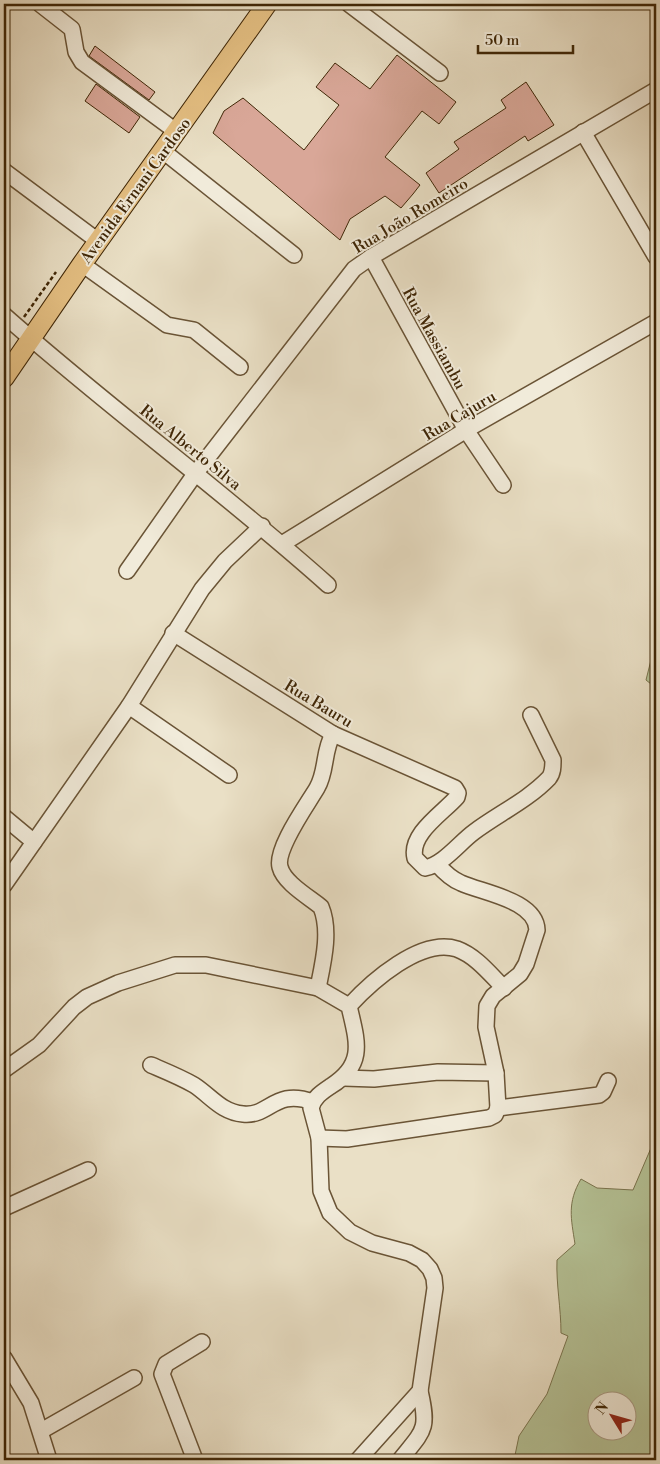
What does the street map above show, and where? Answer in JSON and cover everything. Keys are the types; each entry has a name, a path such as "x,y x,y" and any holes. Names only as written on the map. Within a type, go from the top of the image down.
{"main road":[{"name":"Avenida Ernani Cardoso","path":"4,378 98,241 268,4"}],"street":[{"path":"40,4 72,29 76,52 82,62 177,132"},
{"path":"349,4 440,73"},
{"name":"Rua João Romeiro","path":"127,571 195,474 354,269 371,257 656,90"},
{"path":"583,132 656,257"},
{"path":"163,151 294,255"},
{"path":"4,171 98,241"},
{"name":"Rua Massiambu","path":"371,257 466,430 503,485"},
{"path":"82,264 166,325 194,330 240,367"},
{"name":"Rua Alberto Silva","path":"4,315 195,474 262,526 328,585"},
{"name":"Rua Cajuru","path":"282,544 466,430 656,322"},
{"path":"4,884 130,706 173,633 213,575 262,526"},
{"name":"Rua Bauru","path":"173,633 333,734 455,788 458,793 457,797 421,835 415,850 415,858 423,867 427,868 437,864"},
{"path":"130,706 229,775"},
{"path":"319,1138 347,1139 489,1118 495,1114 498,1108 496,1073 485,1016 490,1000 520,974 526,964 537,930 535,919 520,905 454,880 437,864 474,832 531,793 550,776 554,768 553,760 531,715"},
{"path":"318,988 324,950 324,914 321,907 284,876 279,864 280,856 288,839 322,778 327,747 333,734"},
{"path":"4,817 34,842"},
{"path":"349,1006 364,990 396,966 418,953 441,948 462,952 482,966 504,988"},
{"path":"4,1070 40,1045 74,1007 87,997 118,983 175,964 206,965 318,988 349,1006"},
{"path":"349,1006 356,1049 354,1063 344,1078 317,1096 313,1102 311,1115 319,1138 321,1191 325,1204 338,1223 350,1232 372,1243 409,1253 422,1260 430,1269 434,1278 435,1288 420,1391 425,1414 424,1426 400,1460"},
{"path":"151,1065 193,1085 215,1104 245,1115 287,1097 295,1097 313,1102"},
{"path":"344,1078 374,1079 438,1072 496,1073"},
{"path":"498,1108 599,1095 603,1092 608,1080"},
{"path":"4,1208 88,1170"},
{"path":"194,1460 162,1374 166,1364 202,1342"},
{"path":"4,1358 30,1403 41,1431 49,1460"},
{"path":"41,1431 134,1378"},
{"path":"358,1460 420,1391"}],"green space":[{"path":"656,640 656,688 646,680"},
{"path":"656,1146 656,1460 514,1460 519,1436 547,1394 568,1336 561,1333 557,1260 575,1244 571,1211 577,1188 581,1179 597,1188 633,1190 651,1148"}],"building":[{"path":"95,46 155,92 149,100 89,56"},
{"path":"397,55 456,102 439,124 422,111 385,157 420,185 413,194 401,208 385,196 350,219 340,240 213,133 224,111 243,98 304,150 339,105 316,87 335,63 370,89"},
{"path":"526,82 554,125 528,141 525,136 439,193 426,173 459,149 454,142 506,108 501,100"},
{"path":"96,84 140,117 129,133 85,101"}]}
